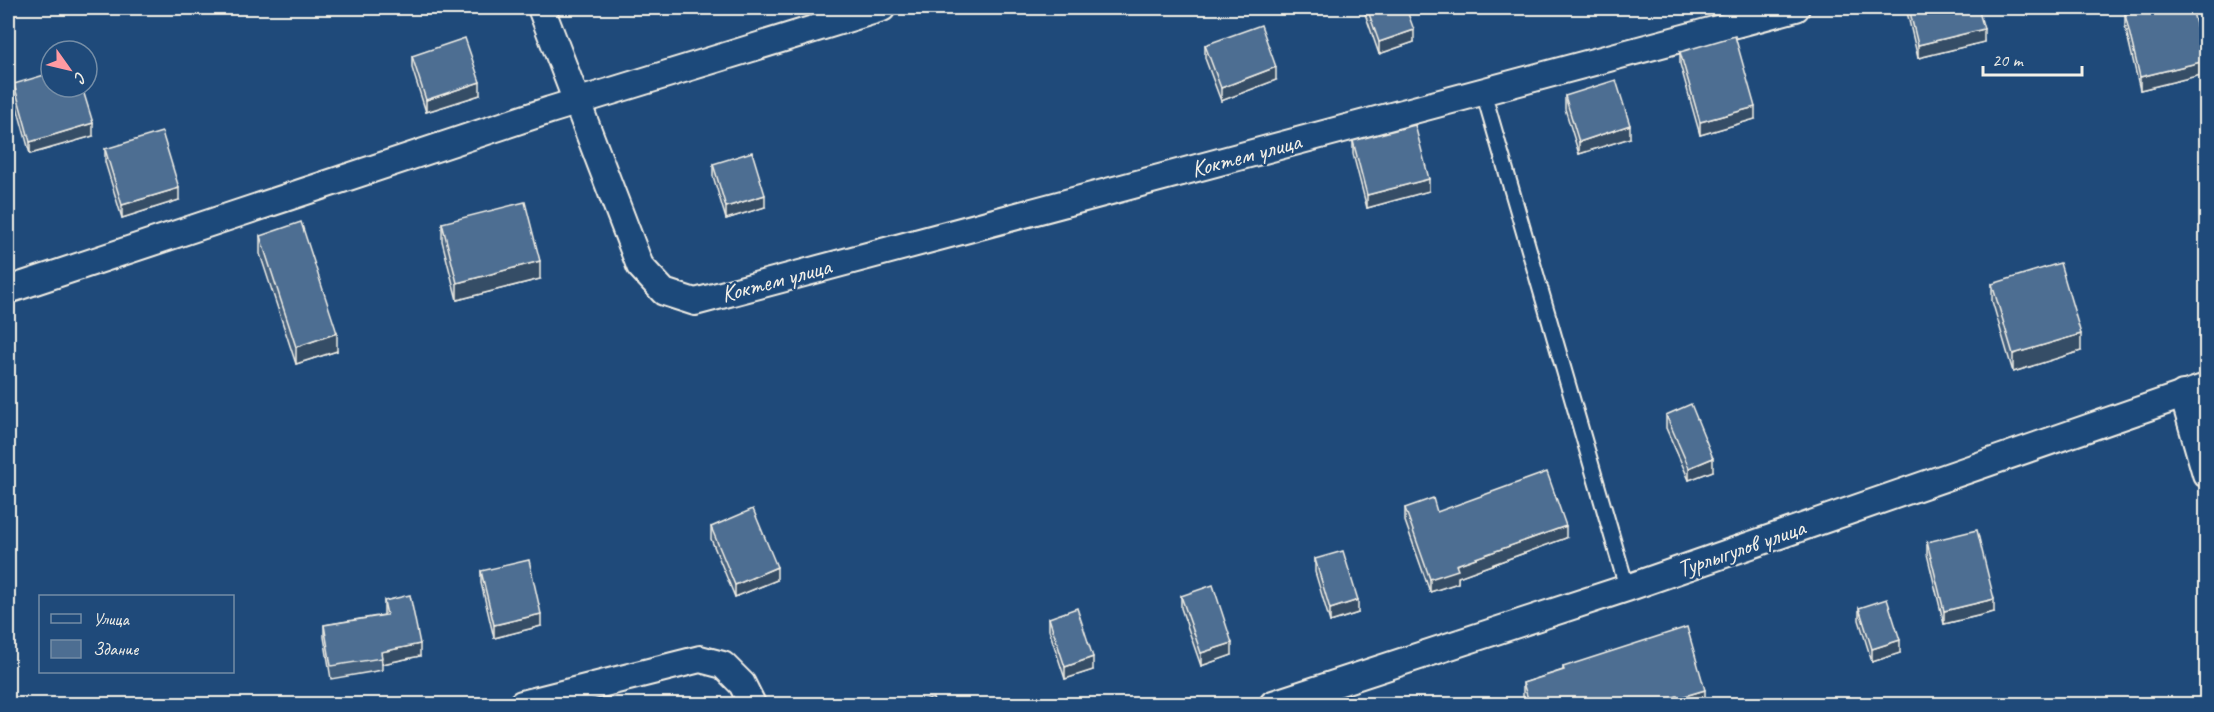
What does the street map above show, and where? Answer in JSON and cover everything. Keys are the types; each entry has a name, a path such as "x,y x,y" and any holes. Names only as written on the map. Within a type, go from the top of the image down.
{"street":[{"path":"541,8 576,102"},
{"path":"8,291 576,102 882,8"},
{"name":"Коктем улица","path":"576,102 640,266 664,292 695,302 1796,8"},
{"path":"2194,391 2206,474"},
{"name":"Турлыгулов улица","path":"1273,705 1627,588 2194,391"},
{"path":"522,705 700,659 723,665 742,684 752,705"}],"lane":[{"path":"1483,91 1627,588"}],"building":[{"path":"1367,8 1406,8 1414,30 1379,42"},
{"path":"1909,8 1978,8 1984,29 1918,45"},
{"path":"2150,8 2192,8 2205,61 2140,77 2125,14"},
{"path":"1261,25 1276,67 1221,88 1205,45"},
{"path":"1735,36 1755,107 1700,122 1680,52"},
{"path":"465,38 480,82 426,100 412,56"},
{"path":"39,77 39,99 86,99 93,123 30,142 14,84"},
{"path":"1616,80 1630,125 1579,142 1565,96"},
{"path":"1415,125 1429,179 1367,195 1353,141"},
{"path":"162,132 179,188 122,205 105,149"},
{"path":"752,152 765,195 726,207 713,164"},
{"path":"525,202 540,261 457,283 442,223"},
{"path":"301,222 337,333 296,347 260,236"},
{"path":"2060,263 2081,334 2013,354 1992,284"},
{"path":"1691,404 1713,458 1689,468 1666,415"},
{"path":"1547,472 1566,526 1456,565 1458,570 1430,579 1405,508 1433,498 1437,512"},
{"path":"753,509 777,567 735,585 711,527"},
{"path":"1977,530 1994,599 1944,611 1927,542"},
{"path":"1343,551 1358,600 1330,609 1315,559"},
{"path":"529,560 541,614 494,625 481,571"},
{"path":"1213,585 1232,643 1201,653 1181,596"},
{"path":"410,595 420,644 381,652 382,658 331,666 324,625 387,615 384,601"},
{"path":"1887,599 1900,640 1872,649 1859,608"},
{"path":"1077,608 1093,657 1065,667 1049,618"},
{"path":"1687,627 1705,690 1651,705 1530,705 1523,683 1564,670 1563,667"},
{"path":"933,698 935,705 903,705"}]}
